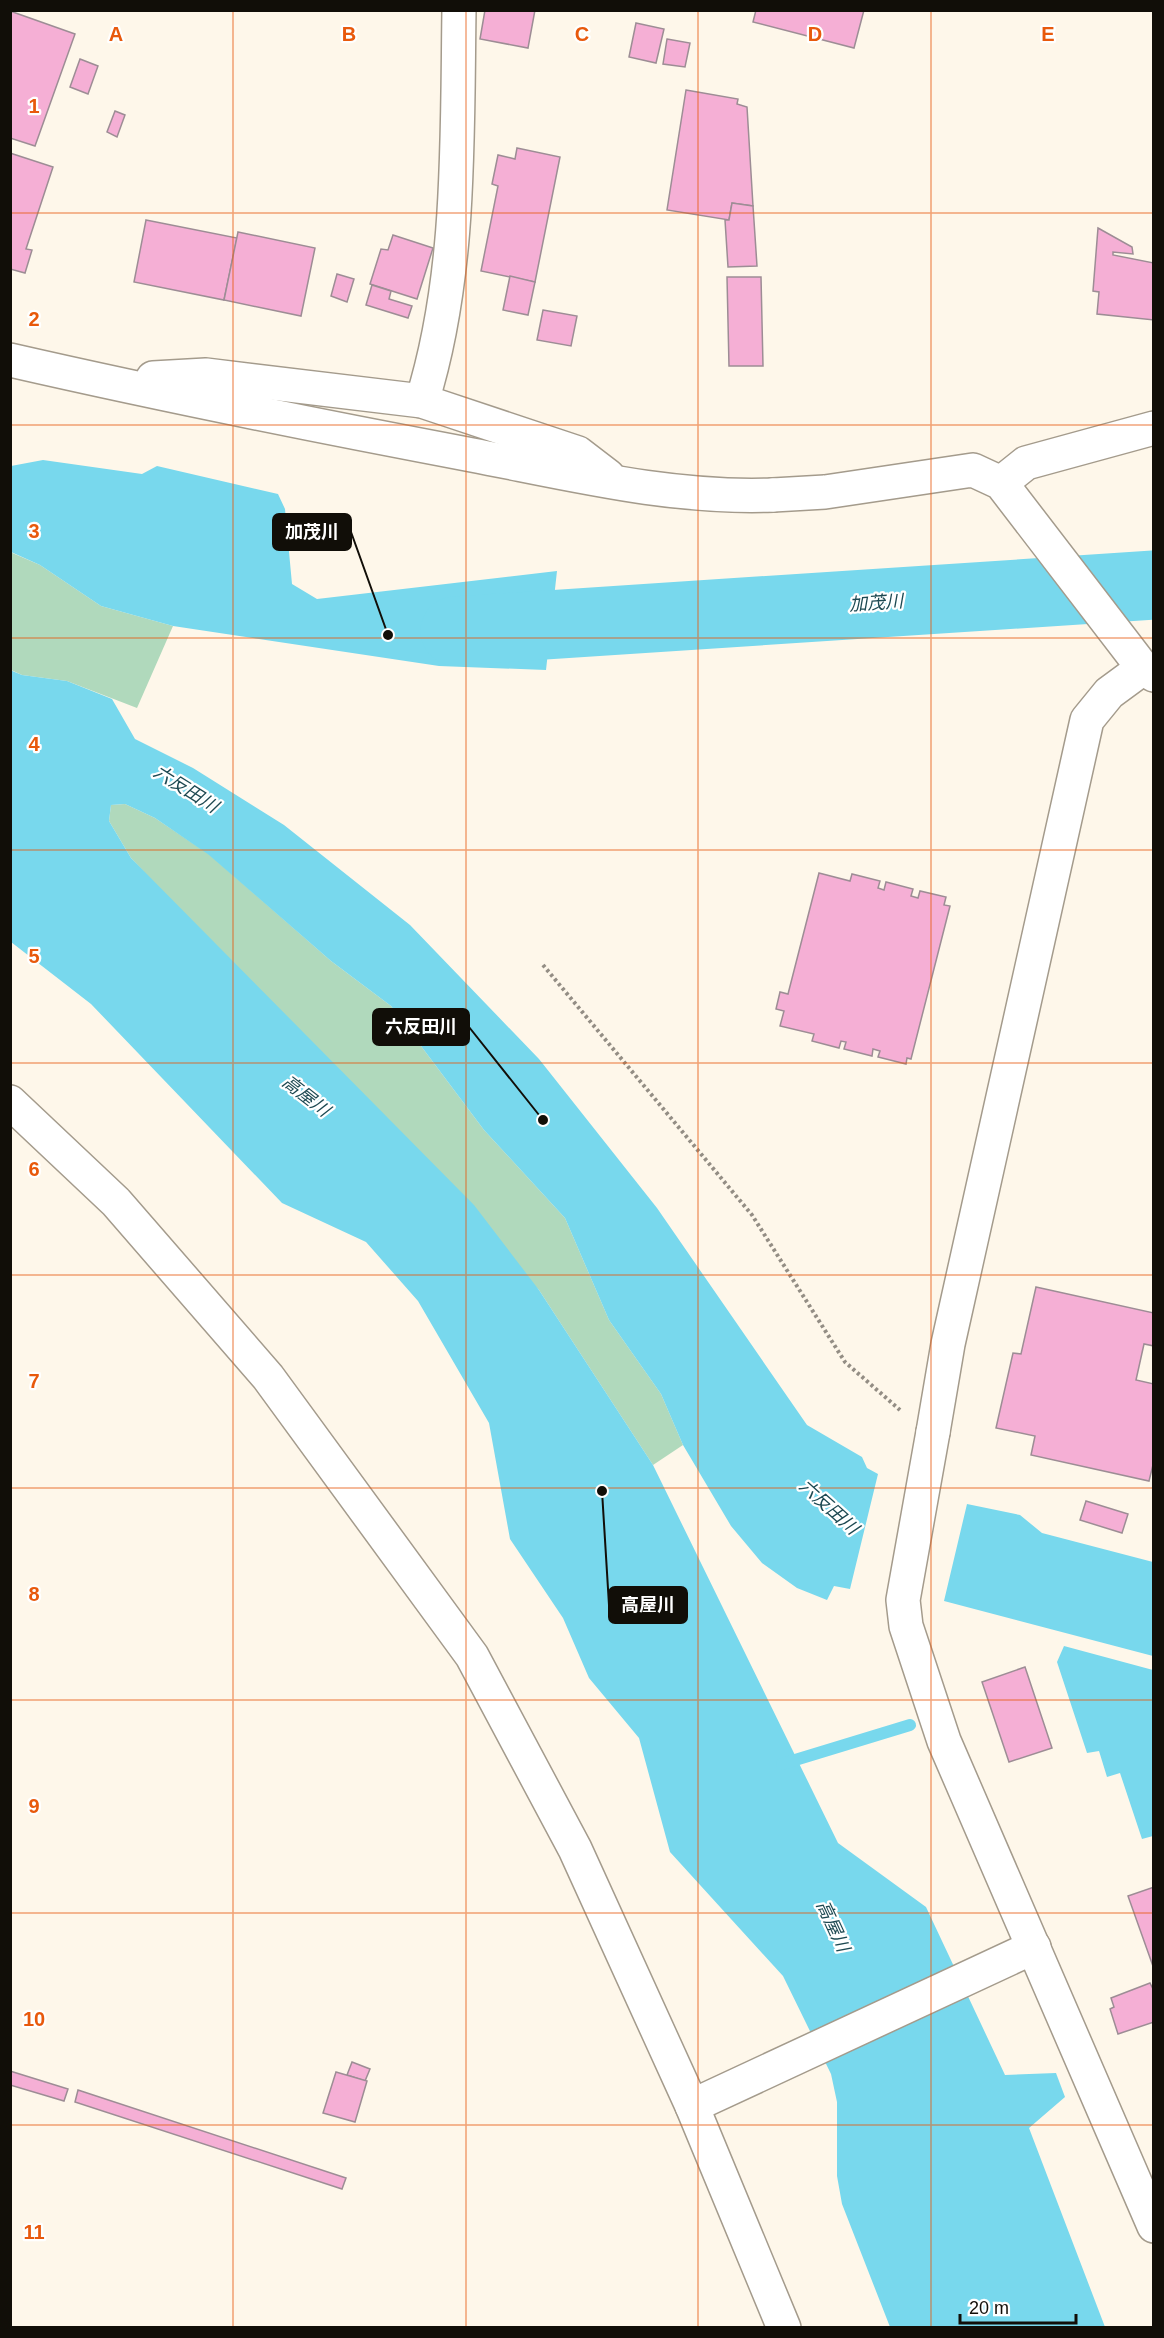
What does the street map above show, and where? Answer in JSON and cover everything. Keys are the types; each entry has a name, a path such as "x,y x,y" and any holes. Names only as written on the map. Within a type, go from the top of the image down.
{"street":[{"path":"422,401 436,355 452,243 459,10"},
{"path":"10,360 97,380 616,483 737,496 773,495 825,492 973,470 1006,488 1144,667 1109,693 1087,720 948,1344 903,1600 906,1626 944,1741 1023,1952 1154,2226"},
{"path":"97,380 206,375 422,401 578,453 616,483"},
{"path":"1006,488 1026,463 1154,428"},
{"path":"10,1102 116,1202 268,1377 472,1656 575,1849 692,2106 784,2328"},
{"path":"692,2106 721,2090 1023,1952"}],"path":[{"path":"543,965 752,1215 845,1362 906,1415 933,1432"}],"green space":[{"path":"10,552 40,565 101,606 173,626 137,708 67,681 22,675 11,670"},
{"path":"125,804 155,818 210,855 331,961 391,1006 484,1130 565,1218 609,1320 661,1394 683,1445 653,1465 539,1290 131,858 109,821 111,805"}],"water":[{"path":"43,460 142,474 157,466 278,494 285,509 292,584 317,599 557,571 546,670 439,666 173,626 101,606 40,565 11,552 11,466"},
{"path":"10,670 22,675 67,681 112,699 135,739 193,768 284,825 410,925 539,1059 657,1208 807,1425 862,1457 867,1468 878,1474 850,1589 834,1586 827,1600 797,1588 762,1563 731,1526 683,1445 661,1394 609,1320 565,1218 484,1130 391,1006 331,961 209,855 155,818 125,804 111,805 109,821 131,858 474,1205 539,1290 653,1465 838,1843 926,1907 1005,2075 1056,2073 1065,2097 1029,2128 1105,2327 890,2327 842,2204 837,2176 837,2102 831,2074 783,1976 670,1852 639,1738 589,1678 563,1618 510,1539 489,1423 418,1301 366,1242 282,1203 91,1004 11,942"},
{"path":"967,1504 1020,1515 1042,1533 1153,1562 1153,1656 944,1601"},
{"path":"1064,1646 1153,1670 1153,1836 1142,1839 1120,1773 1107,1777 1099,1751 1087,1753 1057,1662"}],"building":[{"path":"485,10 535,10 528,48 480,39"},
{"path":"756,10 864,10 854,48 753,22"},
{"path":"10,11 75,34 35,146 10,138"},
{"path":"636,23 664,29 656,63 629,57"},
{"path":"667,39 690,43 685,67 663,64"},
{"path":"80,59 98,66 88,94 70,87"},
{"path":"686,90 738,99 737,104 747,107 753,206 732,203 729,220 667,210"},
{"path":"115,111 125,115 117,137 107,132"},
{"path":"517,148 560,157 535,282 481,271 498,186 492,184 498,155 515,159"},
{"path":"10,153 53,167 26,249 32,250 25,273 10,269"},
{"path":"732,203 753,206 757,266 728,267 725,220 729,220"},
{"path":"146,220 237,238 224,300 134,282"},
{"path":"1098,228 1132,247 1133,254 1113,252 1113,255 1154,263 1154,320 1097,314 1099,292 1093,291"},
{"path":"238,232 315,248 301,316 224,300"},
{"path":"393,235 433,248 417,299 370,284 381,249 388,250"},
{"path":"337,274 354,279 347,302 331,296"},
{"path":"510,276 535,282 528,315 503,310"},
{"path":"727,277 761,277 763,366 729,366"},
{"path":"372,285 391,291 389,299 412,306 408,318 366,305"},
{"path":"543,310 577,316 571,346 537,340"},
{"path":"819,873 850,881 852,874 880,881 878,888 884,890 886,882 913,889 911,896 918,898 920,891 946,897 944,905 950,906 911,1059 907,1058 906,1064 878,1057 880,1051 873,1049 872,1056 844,1049 846,1042 841,1041 839,1048 812,1041 814,1034 780,1026 784,1011 776,1009 780,992 788,994"},
{"path":"1036,1287 1154,1313 1154,1346 1144,1344 1136,1380 1154,1384 1154,1461 1149,1481 1031,1455 1035,1436 996,1428 1013,1353 1021,1354"},
{"path":"1086,1501 1128,1514 1122,1533 1080,1520"},
{"path":"1025,1667 1052,1748 1009,1762 982,1682"},
{"path":"1154,1887 1154,1969 1128,1896"},
{"path":"1150,1983 1154,1991 1154,2022 1118,2034 1110,2009 1114,2007 1111,1998"},
{"path":"352,2062 370,2069 365,2081 347,2075"},
{"path":"10,2071 68,2089 64,2101 10,2085"},
{"path":"336,2072 367,2081 355,2122 323,2113"},
{"path":"78,2090 346,2178 342,2189 75,2102"}],"waterway":[{"name":"加茂川","path":"455,631 1154,585"},
{"path":"782,1764 910,1725"}],"place":[{"name":"加茂川","path":"388,635"},
{"name":"六反田川","path":"543,1120"},
{"name":"高屋川","path":"602,1491"}]}
